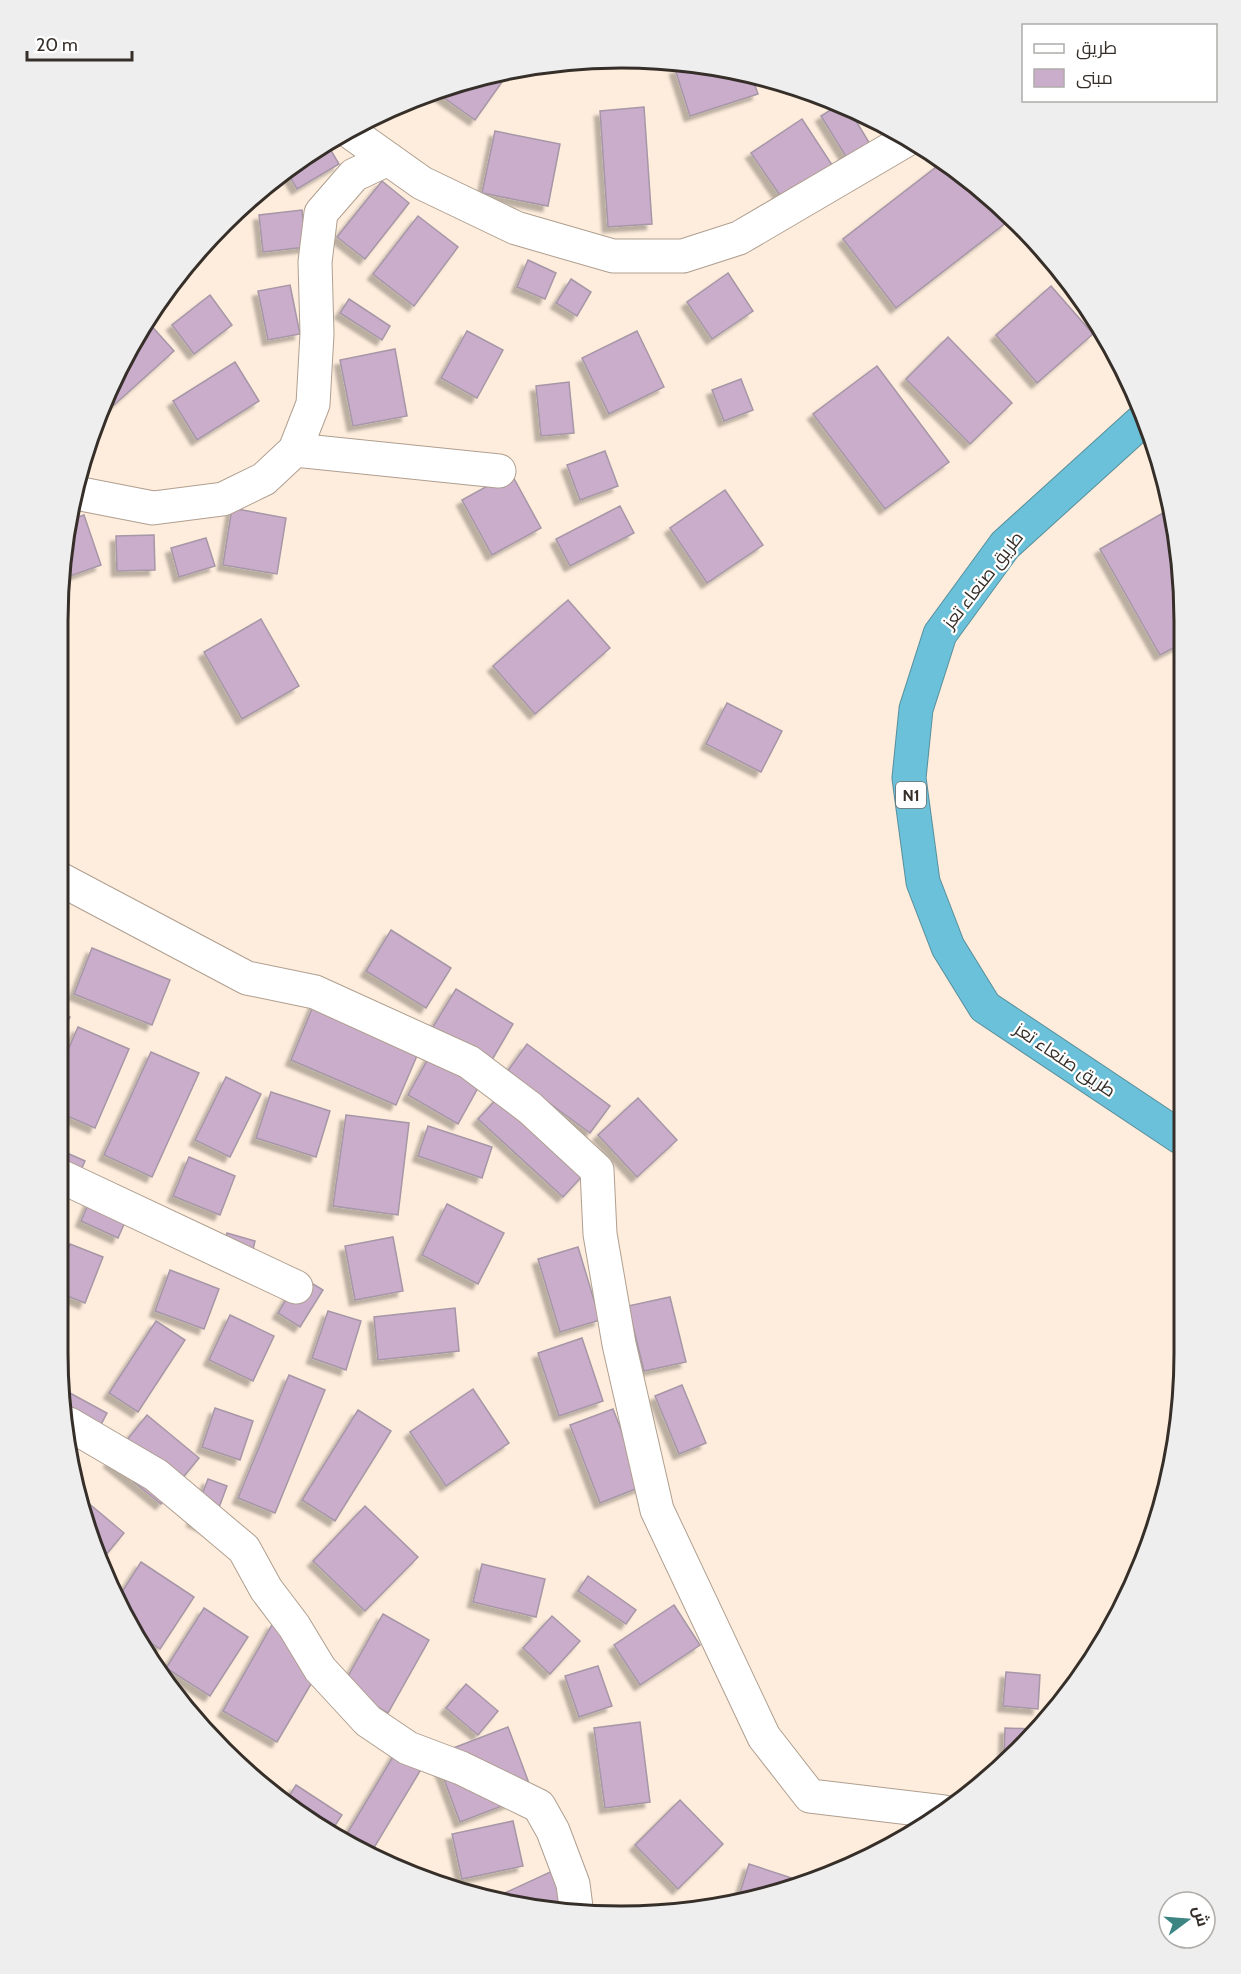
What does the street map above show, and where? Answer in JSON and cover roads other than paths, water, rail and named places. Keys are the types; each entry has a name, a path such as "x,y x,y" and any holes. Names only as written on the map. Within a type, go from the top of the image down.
{"highway":[{"name":"طريق صنعاء تعز","path":"1137,425 1005,545 940,634 916,709 909,778 923,882 948,947 985,1007 1174,1133"}],"street":[{"path":"356,136 422,183 516,228 614,256 683,256 739,238 900,144"},
{"path":"82,494 153,508 223,499 264,479 295,450 313,404 316,334 315,262 321,213 354,175 388,159"},
{"path":"295,450 499,471"},
{"path":"68,883 247,978 315,992 469,1062 530,1108 597,1170 600,1234 619,1344 657,1510 764,1737 810,1796 931,1811"},
{"path":"68,1180 296,1287"},
{"path":"72,1426 156,1475 244,1549 266,1589 294,1626 320,1668 369,1721 408,1748 460,1768 539,1806 553,1831 573,1884 576,1904"}]}
